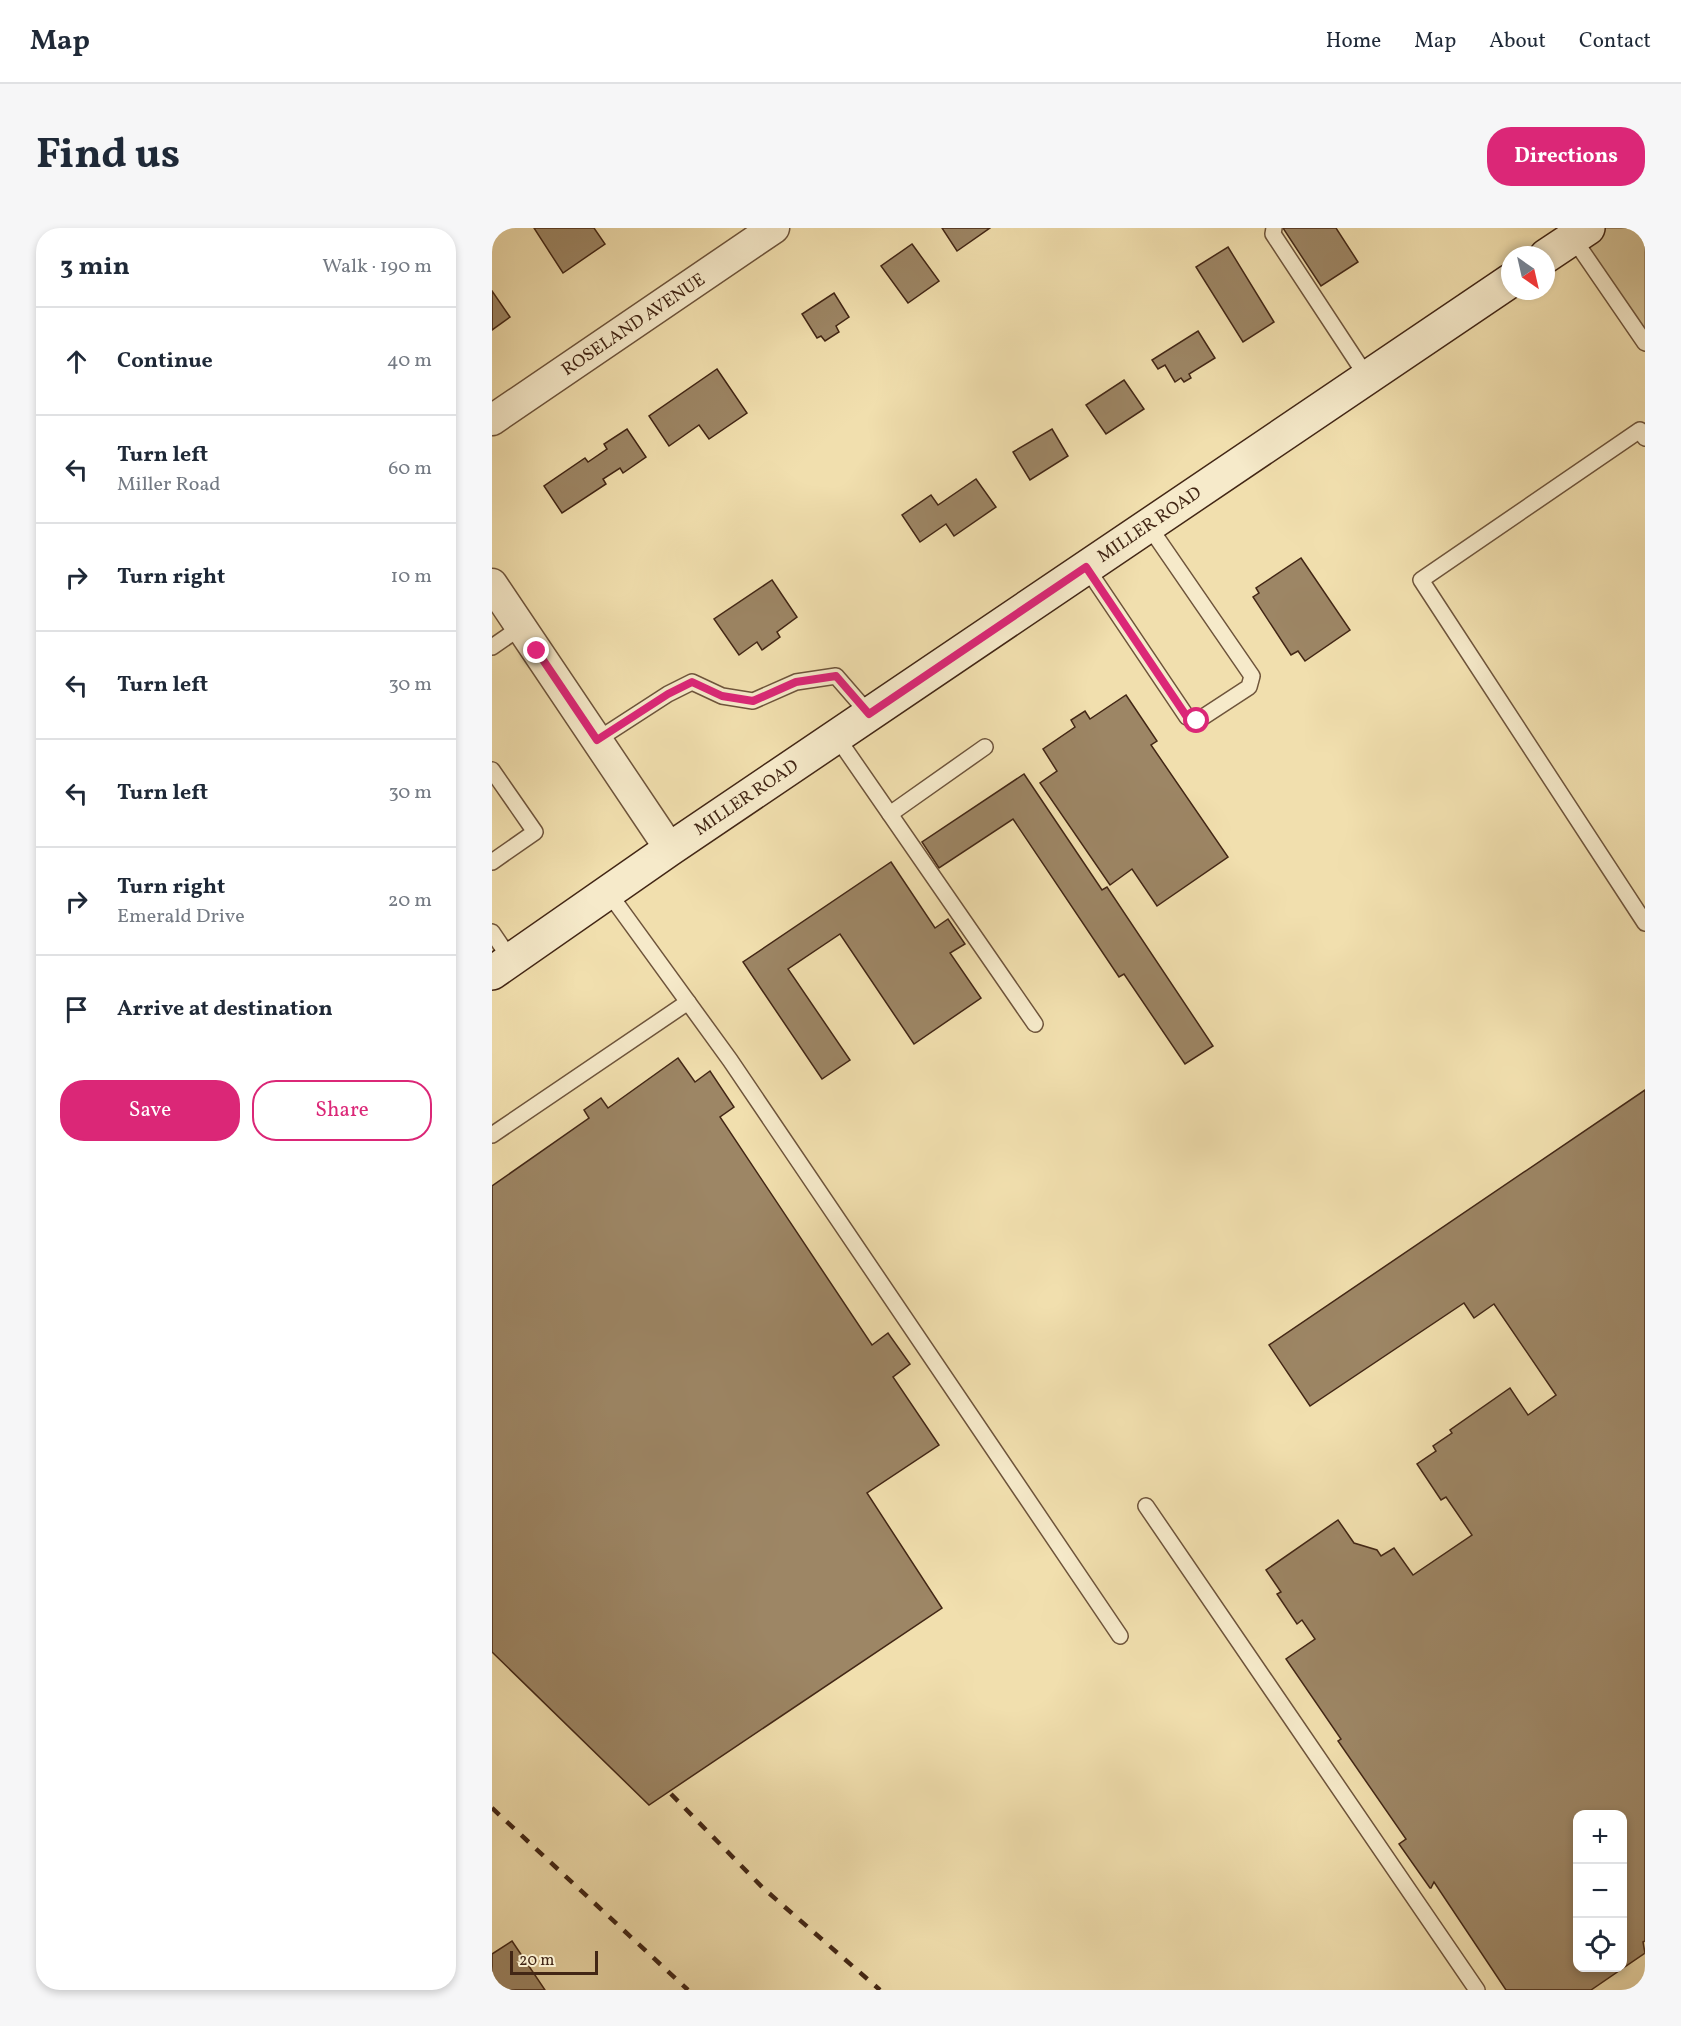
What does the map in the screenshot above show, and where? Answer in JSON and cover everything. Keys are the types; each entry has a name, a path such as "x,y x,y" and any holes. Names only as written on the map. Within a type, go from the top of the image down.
{"street":[{"name":"ROSELAND AVENUE","path":"492,420 774,228"},
{"path":"1555,250 1581,233"},
{"name":"MILLER ROAD","path":"501,967 836,736 1501,287"},
{"path":"492,584 670,849"}],"lane":[{"path":"1274,228 1274,234 1367,377"},
{"path":"1581,233 1645,342"},
{"path":"1645,438 1640,430 1421,580 1645,923"},
{"path":"1086,567 1187,717 1197,721 1249,687 1252,676 1148,525"},
{"path":"492,647 521,627"},
{"path":"597,740 668,694 692,682 722,696 753,701 796,682 836,676 869,714"},
{"path":"836,736 1035,1024"},
{"path":"890,814 985,747"},
{"path":"492,770 535,832 492,862"},
{"path":"608,892 743,1080 1120,1636"},
{"path":"492,932 501,967"},
{"path":"492,1135 688,1002"},
{"path":"1146,1506 1477,1990"}],"shaded area":[{"path":"1588,228 1645,228 1645,341 1573,238"}],"building":[{"path":"534,228 594,228 605,244 563,273"},
{"path":"942,228 990,228 957,251"},
{"path":"1283,228 1336,228 1358,262 1321,286"},
{"path":"912,244 939,281 908,303 881,266"},
{"path":"1228,247 1274,322 1243,342 1196,267"},
{"path":"492,291 510,317 492,330"},
{"path":"834,293 849,317 836,326 839,332 825,341 821,336 817,338 802,314"},
{"path":"1198,331 1215,358 1189,374 1191,378 1184,382 1181,378 1175,382 1165,365 1158,369 1152,360"},
{"path":"717,369 747,413 709,439 699,425 669,446 649,416"},
{"path":"1124,380 1144,409 1106,434 1086,405"},
{"path":"627,429 646,457 623,473 620,468 603,479 606,484 562,513 544,486 585,458 588,462 607,449 604,444"},
{"path":"1052,429 1068,456 1030,480 1013,452"},
{"path":"976,479 996,507 954,536 946,524 920,542 902,515 931,495 938,505"},
{"path":"1301,558 1350,630 1305,661 1298,651 1291,655 1253,597 1259,593 1256,588"},
{"path":"772,580 797,617 777,632 780,637 762,650 757,642 739,655 714,619"},
{"path":"1126,695 1157,741 1151,745 1228,857 1157,906 1132,869 1110,885 1040,783 1057,771 1043,749 1075,727 1071,720 1085,711 1090,719"},
{"path":"1024,774 1102,890 1107,887 1213,1046 1185,1064 1124,974 1119,977 1013,819 939,868 922,842"},
{"path":"891,862 935,928 948,919 965,944 950,953 981,998 914,1044 840,934 788,969 850,1060 822,1079 743,962"},
{"path":"678,1058 695,1082 710,1071 734,1107 720,1117 872,1345 888,1333 910,1364 893,1377 939,1445 867,1493 942,1608 649,1805 492,1652 492,1186 589,1118 584,1110 601,1098 608,1108"},
{"path":"1645,1090 1645,1941 1643,1942 1645,1953 1627,1965 1627,1810 1573,1810 1573,1972 1617,1972 1591,1990 1506,1990 1434,1882 1430,1888 1399,1844 1406,1839 1338,1741 1341,1739 1286,1659 1315,1639 1302,1620 1297,1624 1277,1594 1281,1592 1266,1570 1338,1520 1354,1543 1377,1550 1381,1556 1394,1548 1413,1575 1472,1535 1446,1497 1441,1500 1417,1464 1436,1451 1433,1446 1452,1433 1450,1430 1510,1388 1528,1415 1556,1395 1494,1304 1474,1318 1464,1303 1310,1406 1269,1345"},
{"path":"512,1941 545,1990 492,1990 492,1954"}],"railway":[{"path":"671,1794 763,1888 880,1990"},
{"path":"492,1808 688,1990"}],"route":[{"path":"537,651 597,740 668,694 692,682 722,696 753,701 796,682 836,676 869,714 1086,567 1187,717 1197,721"}]}
